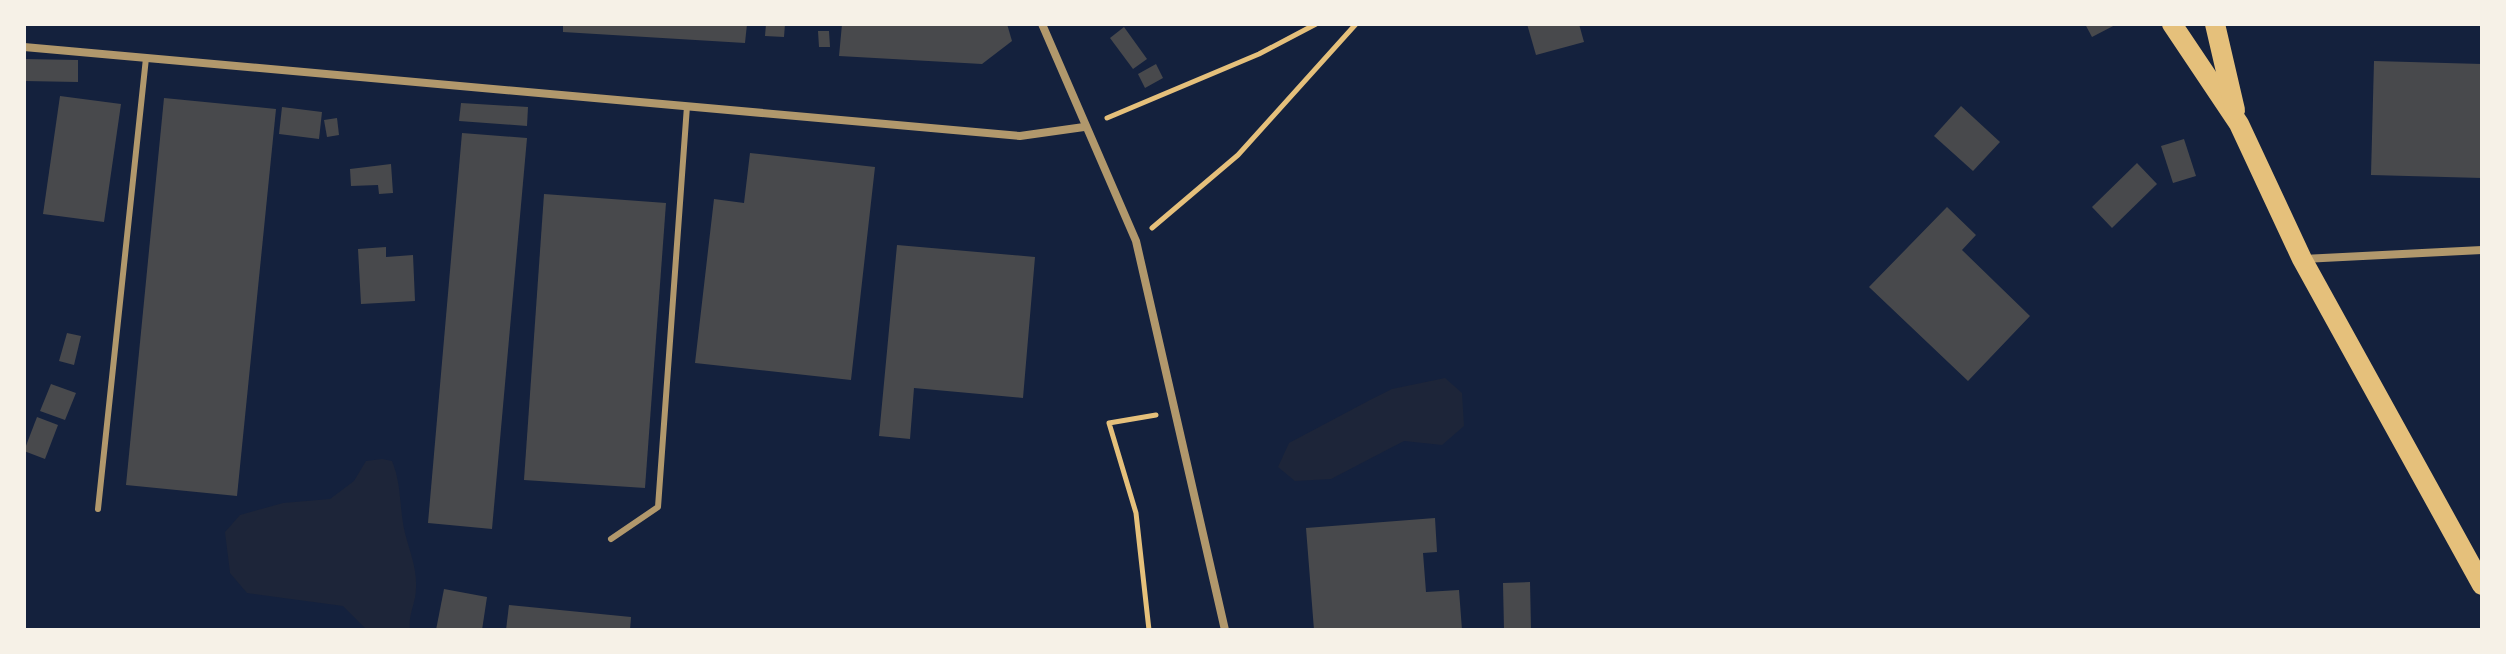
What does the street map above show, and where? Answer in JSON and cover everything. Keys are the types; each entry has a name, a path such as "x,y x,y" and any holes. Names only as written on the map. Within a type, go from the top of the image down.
{"main road":[{"path":"2172,24 2239,124 2302,259 2482,585"},
{"path":"2215,24 2239,124"}],"street":[{"path":"1042,24 1084,127 1136,241 1225,630"},
{"path":"24,47 1020,136 1084,127"},
{"path":"2302,259 2482,250"}],"lane":[{"path":"98,509 146,58"},
{"path":"611,539 658,507 687,106"}],"path":[{"path":"1084,127 1246,60 1316,24"},
{"path":"1136,241 1238,155 1356,24"},
{"path":"1149,630 1136,513 1109,423 1176,411"}],"shaded area":[{"path":"1445,378 1462,393 1464,426 1442,445 1404,441 1331,479 1295,481 1278,467 1289,443 1392,389"},
{"path":"366,461 392,461 395,470 415,574 416,593 410,630 366,629 343,606 247,593 230,573 225,532 240,515 283,503 330,499 354,481"}],"building":[{"path":"563,24 747,24 745,43 563,32"},
{"path":"766,24 785,24 784,37 765,36"},
{"path":"842,24 1007,24 1012,41 982,64 839,56"},
{"path":"1527,24 1579,24 1584,42 1536,55"},
{"path":"2085,24 2117,24 2092,37"},
{"path":"1124,27 1147,59 1133,69 1110,38"},
{"path":"818,31 829,31 830,47 819,47"},
{"path":"24,59 78,60 78,82 24,81"},
{"path":"2374,61 2482,64 2482,178 2371,175"},
{"path":"1156,64 1163,78 1145,88 1138,74"},
{"path":"60,96 121,104 104,222 43,214"},
{"path":"164,98 276,109 237,496 126,485"},
{"path":"461,103 528,107 527,126 459,121"},
{"path":"1961,106 2000,142 1973,171 1934,136"},
{"path":"282,107 322,112 319,139 279,134"},
{"path":"337,118 339,135 327,137 324,120"},
{"path":"462,133 527,138 492,529 428,523"},
{"path":"2184,139 2196,176 2173,183 2161,146"},
{"path":"750,153 875,167 851,380 695,363 714,199 744,203"},
{"path":"2137,163 2157,184 2112,228 2092,207"},
{"path":"391,164 393,193 379,194 378,185 351,186 350,169"},
{"path":"544,194 666,203 645,488 524,480"},
{"path":"1947,207 1976,235 1962,250 2030,316 1968,381 1869,287"},
{"path":"897,245 1035,257 1023,398 914,388 910,439 879,436"},
{"path":"386,247 386,257 413,255 415,301 361,304 358,249"},
{"path":"67,333 81,336 74,365 59,361"},
{"path":"51,384 76,393 65,420 40,411"},
{"path":"37,417 58,425 45,459 24,451"},
{"path":"1435,518 1437,552 1423,553 1426,592 1459,590 1462,630 1314,630 1306,528"},
{"path":"1530,582 1531,630 1504,630 1503,583"},
{"path":"444,589 487,597 482,630 436,630"},
{"path":"509,605 631,617 630,630 506,630"}]}
